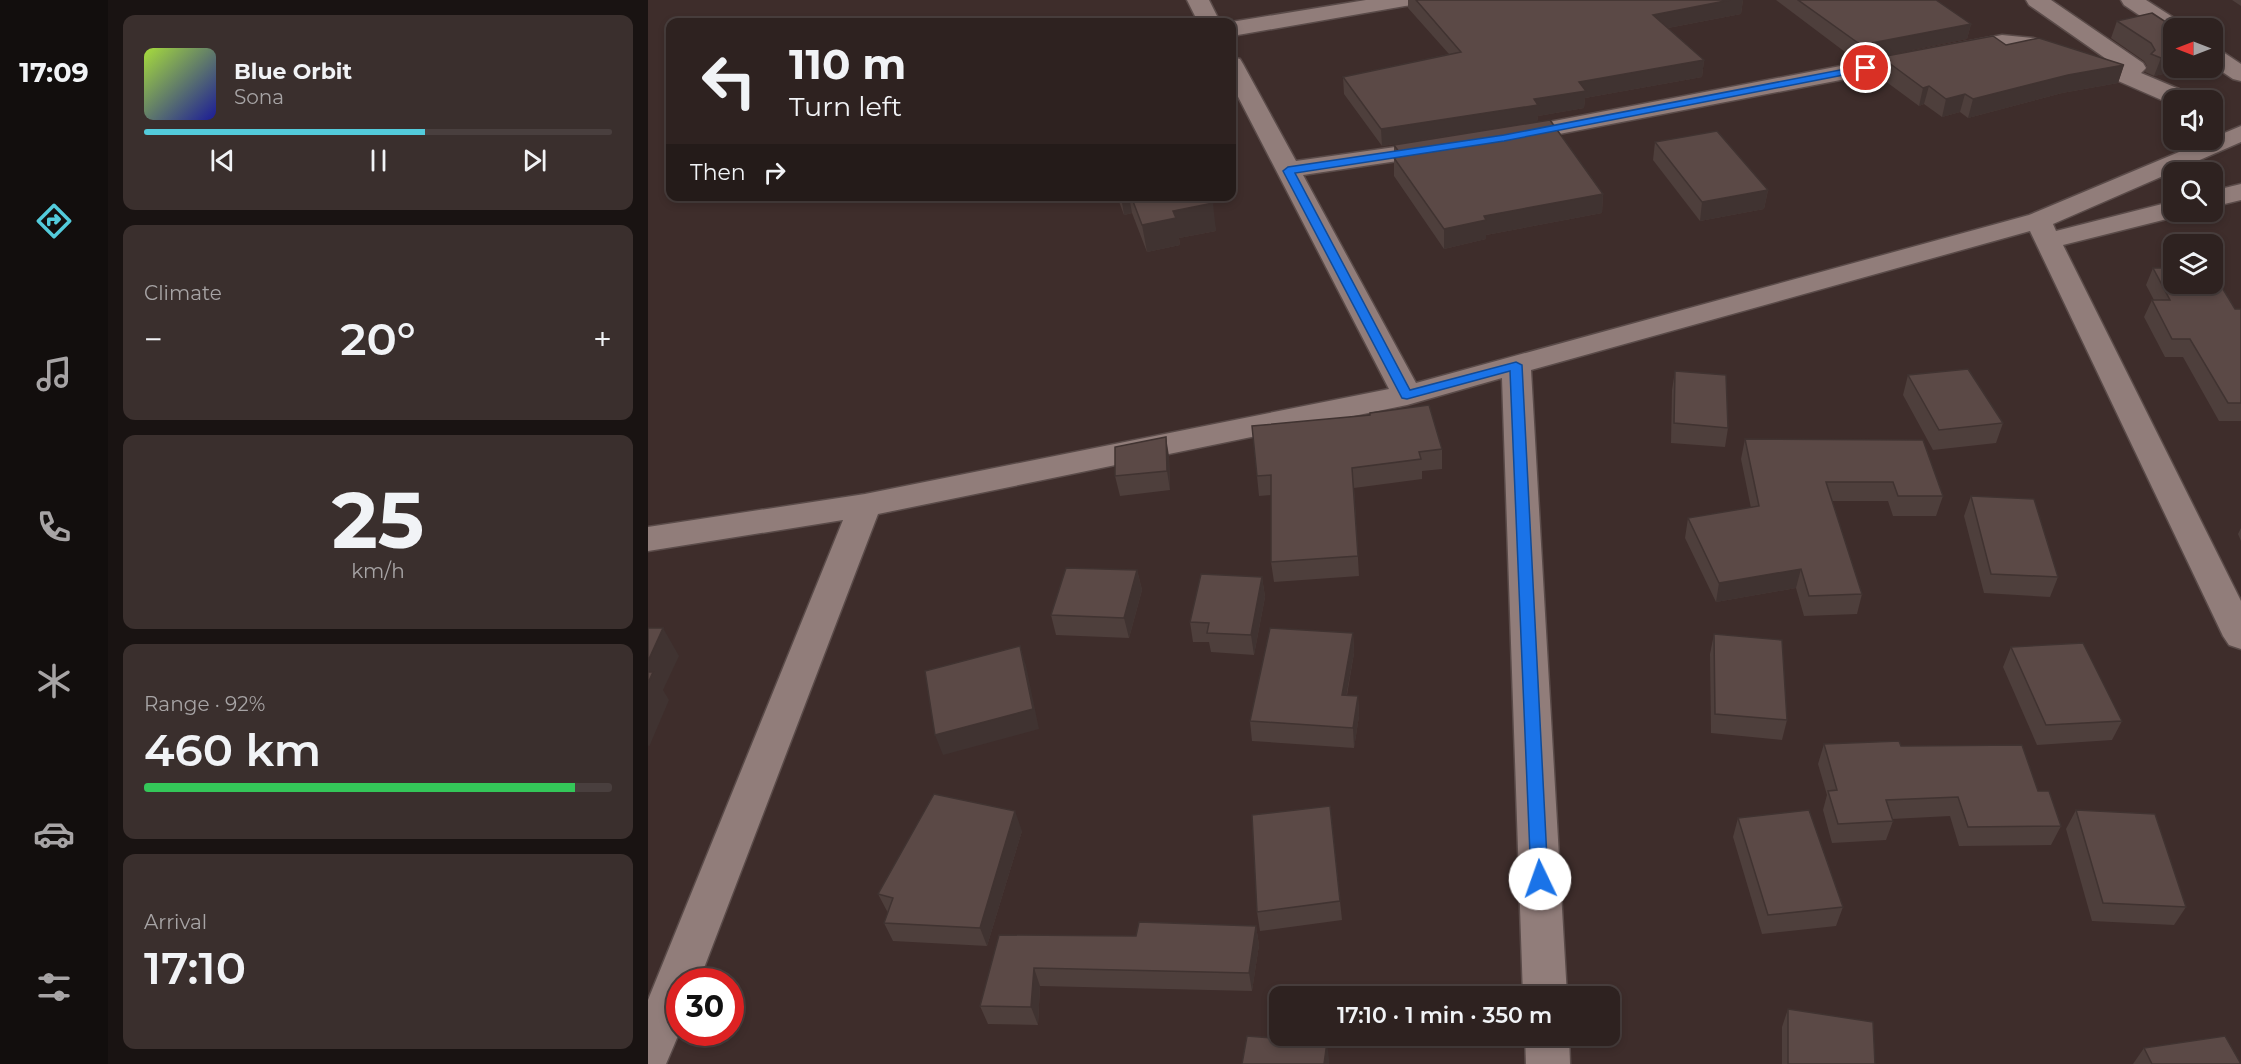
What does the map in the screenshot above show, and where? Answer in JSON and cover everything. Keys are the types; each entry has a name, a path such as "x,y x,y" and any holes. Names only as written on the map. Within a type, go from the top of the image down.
{"street":[{"path":"1198,0 1207,18"},
{"path":"1236,28 1406,0"},
{"path":"2132,0 2163,21"},
{"path":"2027,15 2124,75 2163,92"},
{"path":"2027,15 2163,90"},
{"path":"1493,139 2002,42 2027,15"},
{"path":"2223,62 2241,74"},
{"path":"1236,72 1407,395"},
{"path":"2223,126 2241,133"},
{"path":"2043,231 2241,133"},
{"path":"1288,171 1459,144"},
{"path":"2223,196 2241,192"},
{"path":"648,539 865,505 1407,395 1516,365 2043,231 2163,211"},
{"path":"2043,231 2241,636"},
{"path":"1516,365 1545,986"},
{"path":"648,1055 865,505"},
{"path":"1547,1046 1548,1064"}],"building":[{"path":"1416,0 1730,0 1653,15 1704,60 1579,82 1586,91 1534,99 1538,105 1381,129 1343,77 1461,52"},
{"path":"1798,0 1936,0 1971,24 1861,45"},
{"path":"2152,13 2163,20 2163,58 2151,54 2155,50 2151,43 2117,21"},
{"path":"1993,36 2006,45 2039,38 2124,65 2068,75 1973,99 1965,94 1946,99 1929,86 1923,88 1881,57"},
{"path":"1550,120 1603,194 1484,216 1486,220 1444,229 1394,158 1402,156 1394,145"},
{"path":"1717,131 1768,190 1702,202 1655,142"},
{"path":"1133,201 1212,201 1213,203 1173,211 1176,218 1142,225"},
{"path":"2153,268 2163,268 2163,287"},
{"path":"2223,289 2235,309 2241,309 2241,403 2228,403 2190,339 2172,339 2152,300 2170,300 2167,294 2223,294"},
{"path":"1968,369 2003,423 1939,430 1908,375"},
{"path":"1675,371 1726,375 1728,428 1674,423"},
{"path":"1429,405 1442,449 1419,452 1421,459 1352,468 1358,556 1271,562 1271,475 1257,476 1252,426 1370,415 1370,413"},
{"path":"1166,437 1167,471 1115,476 1115,447"},
{"path":"1745,439 1923,440 1943,496 1898,496 1893,482 1826,482 1862,594 1809,596 1801,569 1719,583 1688,518 1759,506"},
{"path":"1971,496 2034,499 2058,577 1991,574"},
{"path":"1066,568 1137,570 1124,618 1051,615"},
{"path":"1201,574 1262,577 1251,635 1207,633 1209,623 1190,622"},
{"path":"648,628 663,628 648,661"},
{"path":"1270,628 1353,633 1342,695 1358,696 1353,728 1250,721"},
{"path":"1714,634 1782,640 1787,720 1715,714"},
{"path":"2083,643 2122,721 2046,725 2011,647"},
{"path":"1020,646 1033,709 935,735 925,671"},
{"path":"648,672 653,672 648,683"},
{"path":"1899,741 1901,746 2022,745 2038,791 2049,791 2061,826 1968,827 1958,797 1886,800 1893,821 1838,824 1828,791 1837,790 1824,744"},
{"path":"934,794 1015,811 980,928 884,923 893,898 878,894"},
{"path":"1330,806 1340,901 1257,912 1252,815"},
{"path":"1809,810 1843,907 1768,915 1738,818"},
{"path":"2076,810 2155,814 2186,907 2103,903"},
{"path":"1139,922 1256,926 1249,973 1034,968 1031,1007 980,1006 999,935 1136,936"},
{"path":"1788,1009 1873,1022 1875,1064 1788,1064"},
{"path":"1247,1036 1269,1038 1269,1046 1326,1046 1324,1064 1242,1064"},
{"path":"2225,1036 2241,1064 2152,1064 2144,1048"}],"route":[{"path":"1540,879 1516,365 1407,395 1288,171 1504,138 1866,68"}]}
